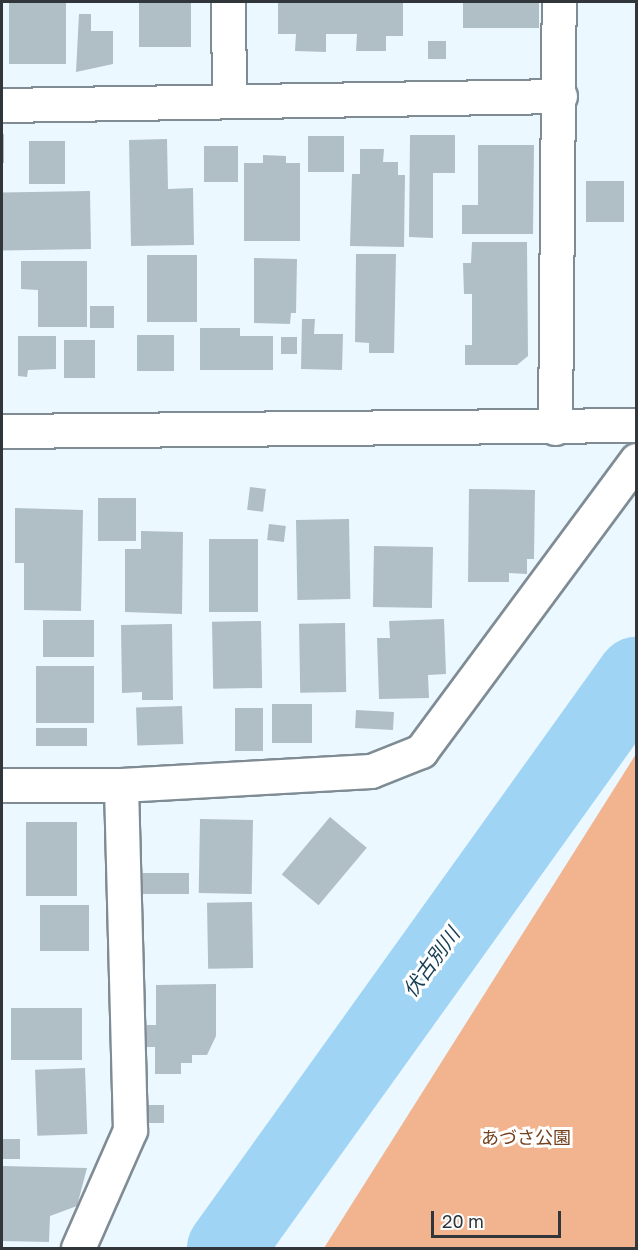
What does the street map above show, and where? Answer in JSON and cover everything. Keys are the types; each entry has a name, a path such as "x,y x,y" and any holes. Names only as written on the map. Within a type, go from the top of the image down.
{"street":[{"path":"228,2 229,101"},
{"path":"555,428 560,96 559,2"},
{"path":"2,105 560,96"},
{"path":"2,431 555,428 636,425"},
{"path":"2,785 121,785 371,771 421,751 636,460"},
{"path":"78,1248 130,1130 121,785"}],"green space":[{"name":"あづさ公園","path":"636,754 636,1248 324,1248"}],"building":[{"path":"9,2 66,2 66,64 9,64"},
{"path":"139,2 191,2 191,47 139,47"},
{"path":"278,2 403,2 403,36 386,36 386,51 356,51 357,34 326,34 326,52 295,51 296,34 278,34"},
{"path":"463,2 539,2 539,28 463,28"},
{"path":"79,14 91,14 91,31 113,31 113,64 76,72"},
{"path":"428,41 446,41 446,59 428,59"},
{"path":"2,134 4,134 4,163 2,163"},
{"path":"410,135 455,135 455,173 433,173 433,238 409,237"},
{"path":"308,136 344,136 344,172 308,172"},
{"path":"167,139 168,189 193,188 194,245 131,246 129,140"},
{"path":"29,141 65,141 65,184 29,184"},
{"path":"478,145 534,145 533,234 462,234 462,205 478,205"},
{"path":"204,146 238,146 238,182 204,182"},
{"path":"360,149 384,149 383,162 398,162 398,175 405,175 404,247 350,246 352,174 360,174"},
{"path":"263,155 286,156 286,163 300,163 300,241 244,241 244,163 263,163"},
{"path":"586,181 624,181 624,222 586,222"},
{"path":"90,191 91,249 3,251 2,193"},
{"path":"472,242 527,242 528,356 517,365 465,365 465,345 472,345 472,294 464,294 463,263 471,263"},
{"path":"356,254 396,254 394,353 369,353 369,343 355,342"},
{"path":"147,255 197,255 197,322 147,322"},
{"path":"254,258 297,259 296,313 291,313 290,324 254,323"},
{"path":"21,261 87,261 87,327 38,327 38,290 21,289"},
{"path":"90,306 114,306 114,328 90,328"},
{"path":"302,319 315,319 314,334 343,334 342,370 301,369"},
{"path":"200,328 240,328 240,336 273,336 273,370 200,370"},
{"path":"137,335 174,335 174,371 137,371"},
{"path":"18,336 56,336 56,369 28,370 27,377 18,376"},
{"path":"281,337 297,337 297,354 281,354"},
{"path":"64,340 95,340 95,378 64,378"},
{"path":"250,487 266,489 263,512 247,510"},
{"path":"469,489 535,490 534,559 527,559 527,574 509,573 509,582 468,582"},
{"path":"98,498 136,498 136,541 98,541"},
{"path":"15,508 83,510 81,611 24,610 24,563 15,563"},
{"path":"349,519 350,599 297,600 296,520"},
{"path":"269,524 286,526 284,542 267,540"},
{"path":"141,531 183,532 182,614 125,612 125,549 141,549"},
{"path":"209,539 258,539 258,612 209,612"},
{"path":"374,546 433,547 432,608 373,607"},
{"path":"444,619 446,674 428,675 429,698 379,699 377,638 390,638 389,621"},
{"path":"43,620 94,620 94,657 43,657"},
{"path":"261,621 262,688 213,689 212,622"},
{"path":"345,623 346,692 300,693 299,624"},
{"path":"172,624 173,700 142,700 142,692 122,693 121,625"},
{"path":"36,666 94,666 94,723 36,723"},
{"path":"272,704 312,704 312,743 272,743"},
{"path":"182,706 183,744 137,746 136,708"},
{"path":"235,708 263,708 263,751 235,751"},
{"path":"356,710 394,712 393,730 355,728"},
{"path":"36,728 87,728 87,746 36,746"},
{"path":"330,817 367,848 319,905 282,874"},
{"path":"200,819 253,820 252,894 199,893"},
{"path":"26,822 77,822 77,896 26,896"},
{"path":"143,873 189,873 189,894 143,894"},
{"path":"252,902 253,968 208,969 207,903"},
{"path":"40,905 89,905 89,951 40,951"},
{"path":"216,984 216,1036 207,1055 192,1055 192,1063 181,1063 181,1074 155,1074 155,1047 147,1047 147,1025 156,1025 156,985"},
{"path":"11,1008 82,1008 82,1060 11,1060"},
{"path":"85,1068 87,1134 37,1136 35,1070"},
{"path":"142,1105 164,1105 164,1123 142,1123"},
{"path":"2,1139 20,1139 20,1159 2,1159"},
{"path":"2,1166 87,1168 77,1206 50,1216 49,1242 2,1241"}],"waterway":[{"name":"伏古別川","path":"226,1248 636,676"}]}
